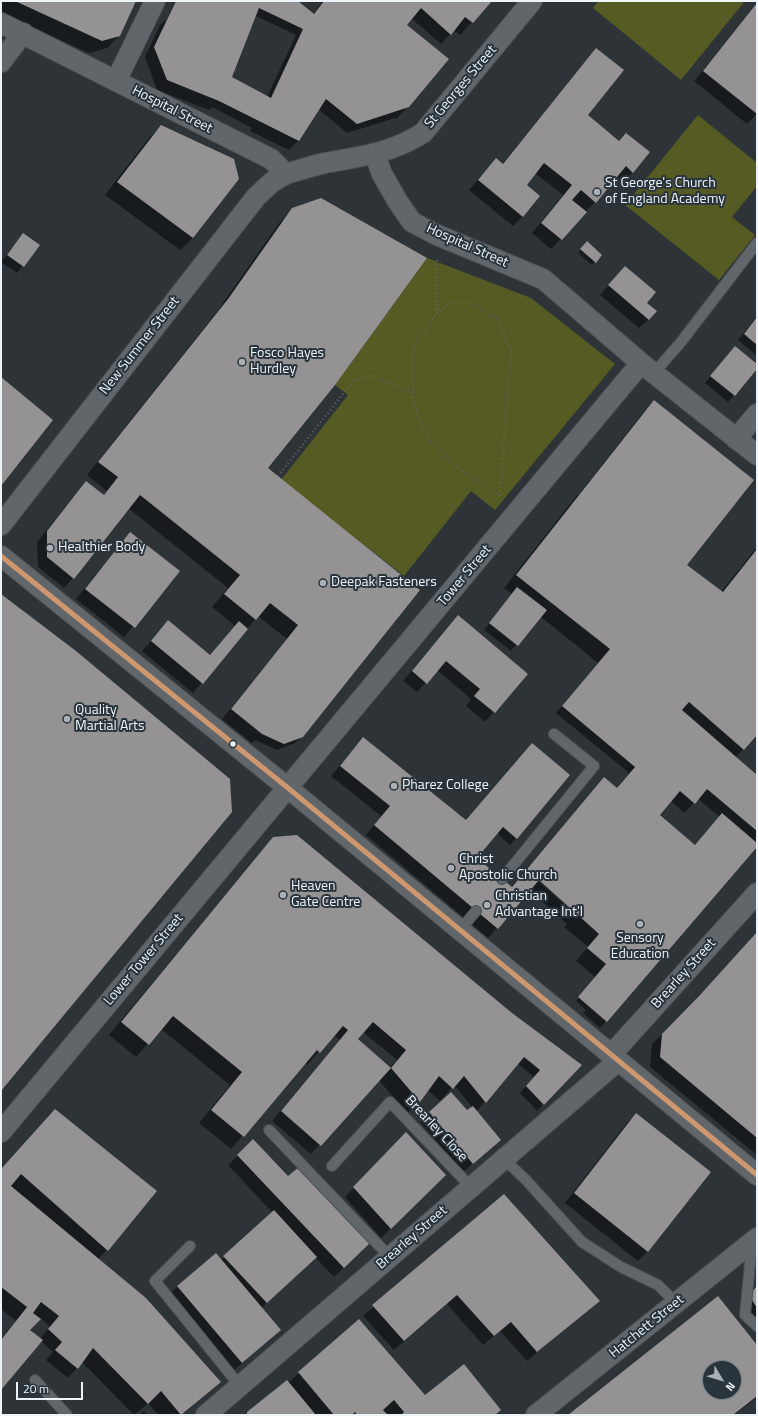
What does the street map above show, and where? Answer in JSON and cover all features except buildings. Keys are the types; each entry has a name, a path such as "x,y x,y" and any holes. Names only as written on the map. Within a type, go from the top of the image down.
{"street":[{"path":"116,81 155,1"},
{"name":"St Georges Street","path":"375,154 405,144 423,133 532,1"},
{"name":"Hospital Street","path":"1,23 272,159 286,174"},
{"path":"1,62 23,33"},
{"path":"286,174 324,164 375,154"},
{"name":"Hospital Street","path":"375,154 382,174 398,202 412,222 437,235 543,279 648,368 757,455"},
{"name":"New Summer Street","path":"1,525 256,197 272,182 286,174"},
{"name":"Tower Street","path":"288,788 648,368"},
{"path":"736,439 757,414"},
{"path":"1,556 288,788 757,1175"},
{"name":"Lower Tower Street","path":"1,1132 288,788"},
{"name":"Brearley Street","path":"206,1415 504,1159 615,1058 757,893"},
{"name":"Hatchett Street","path":"536,1415 676,1303 756,1242"}],"lane":[{"path":"648,368 681,342 757,243"},
{"path":"502,878 594,766 554,734"},
{"path":"460,930 476,911"},
{"name":"Brearley Close","path":"332,1166 390,1102 471,1187"},
{"path":"269,1130 390,1256"},
{"path":"504,1159 526,1180 582,1242 621,1267 658,1285 676,1303"},
{"path":"756,1242 745,1315 757,1326"},
{"path":"190,1246 155,1281 240,1386"},
{"path":"35,1380 67,1415"}],"path":[{"path":"437,235 437,313"},
{"path":"452,302 469,303 497,318 511,350 500,496 455,466 427,437 412,393 413,348 437,313 452,302"},
{"path":"278,476 354,380 374,376 412,393"}],"green space":[{"path":"598,1 745,1 681,80 593,8"},
{"path":"698,115 757,163 757,186 732,217 755,235 719,280 625,205"},
{"path":"427,258 531,298 615,364 495,510 471,491 404,576 281,480 348,395 335,385"}],"transit line":[{"path":"1,556 288,788 757,1175"}],"place":[{"name":"St George's Church of England Academy","path":"597,192"},
{"name":"Fosco Hayes Hurdley","path":"242,362"},
{"name":"Healthier Body","path":"50,548"},
{"name":"Deepak Fasteners","path":"323,583"},
{"name":"Quality Martial Arts","path":"67,719"},
{"name":"Pharez College","path":"394,786"},
{"name":"Christ Apostolic Church","path":"451,868"},
{"name":"Heaven Gate Centre","path":"283,895"},
{"name":"Christian Advantage Int'l","path":"487,905"},
{"name":"Sensory Education","path":"640,924"}]}
